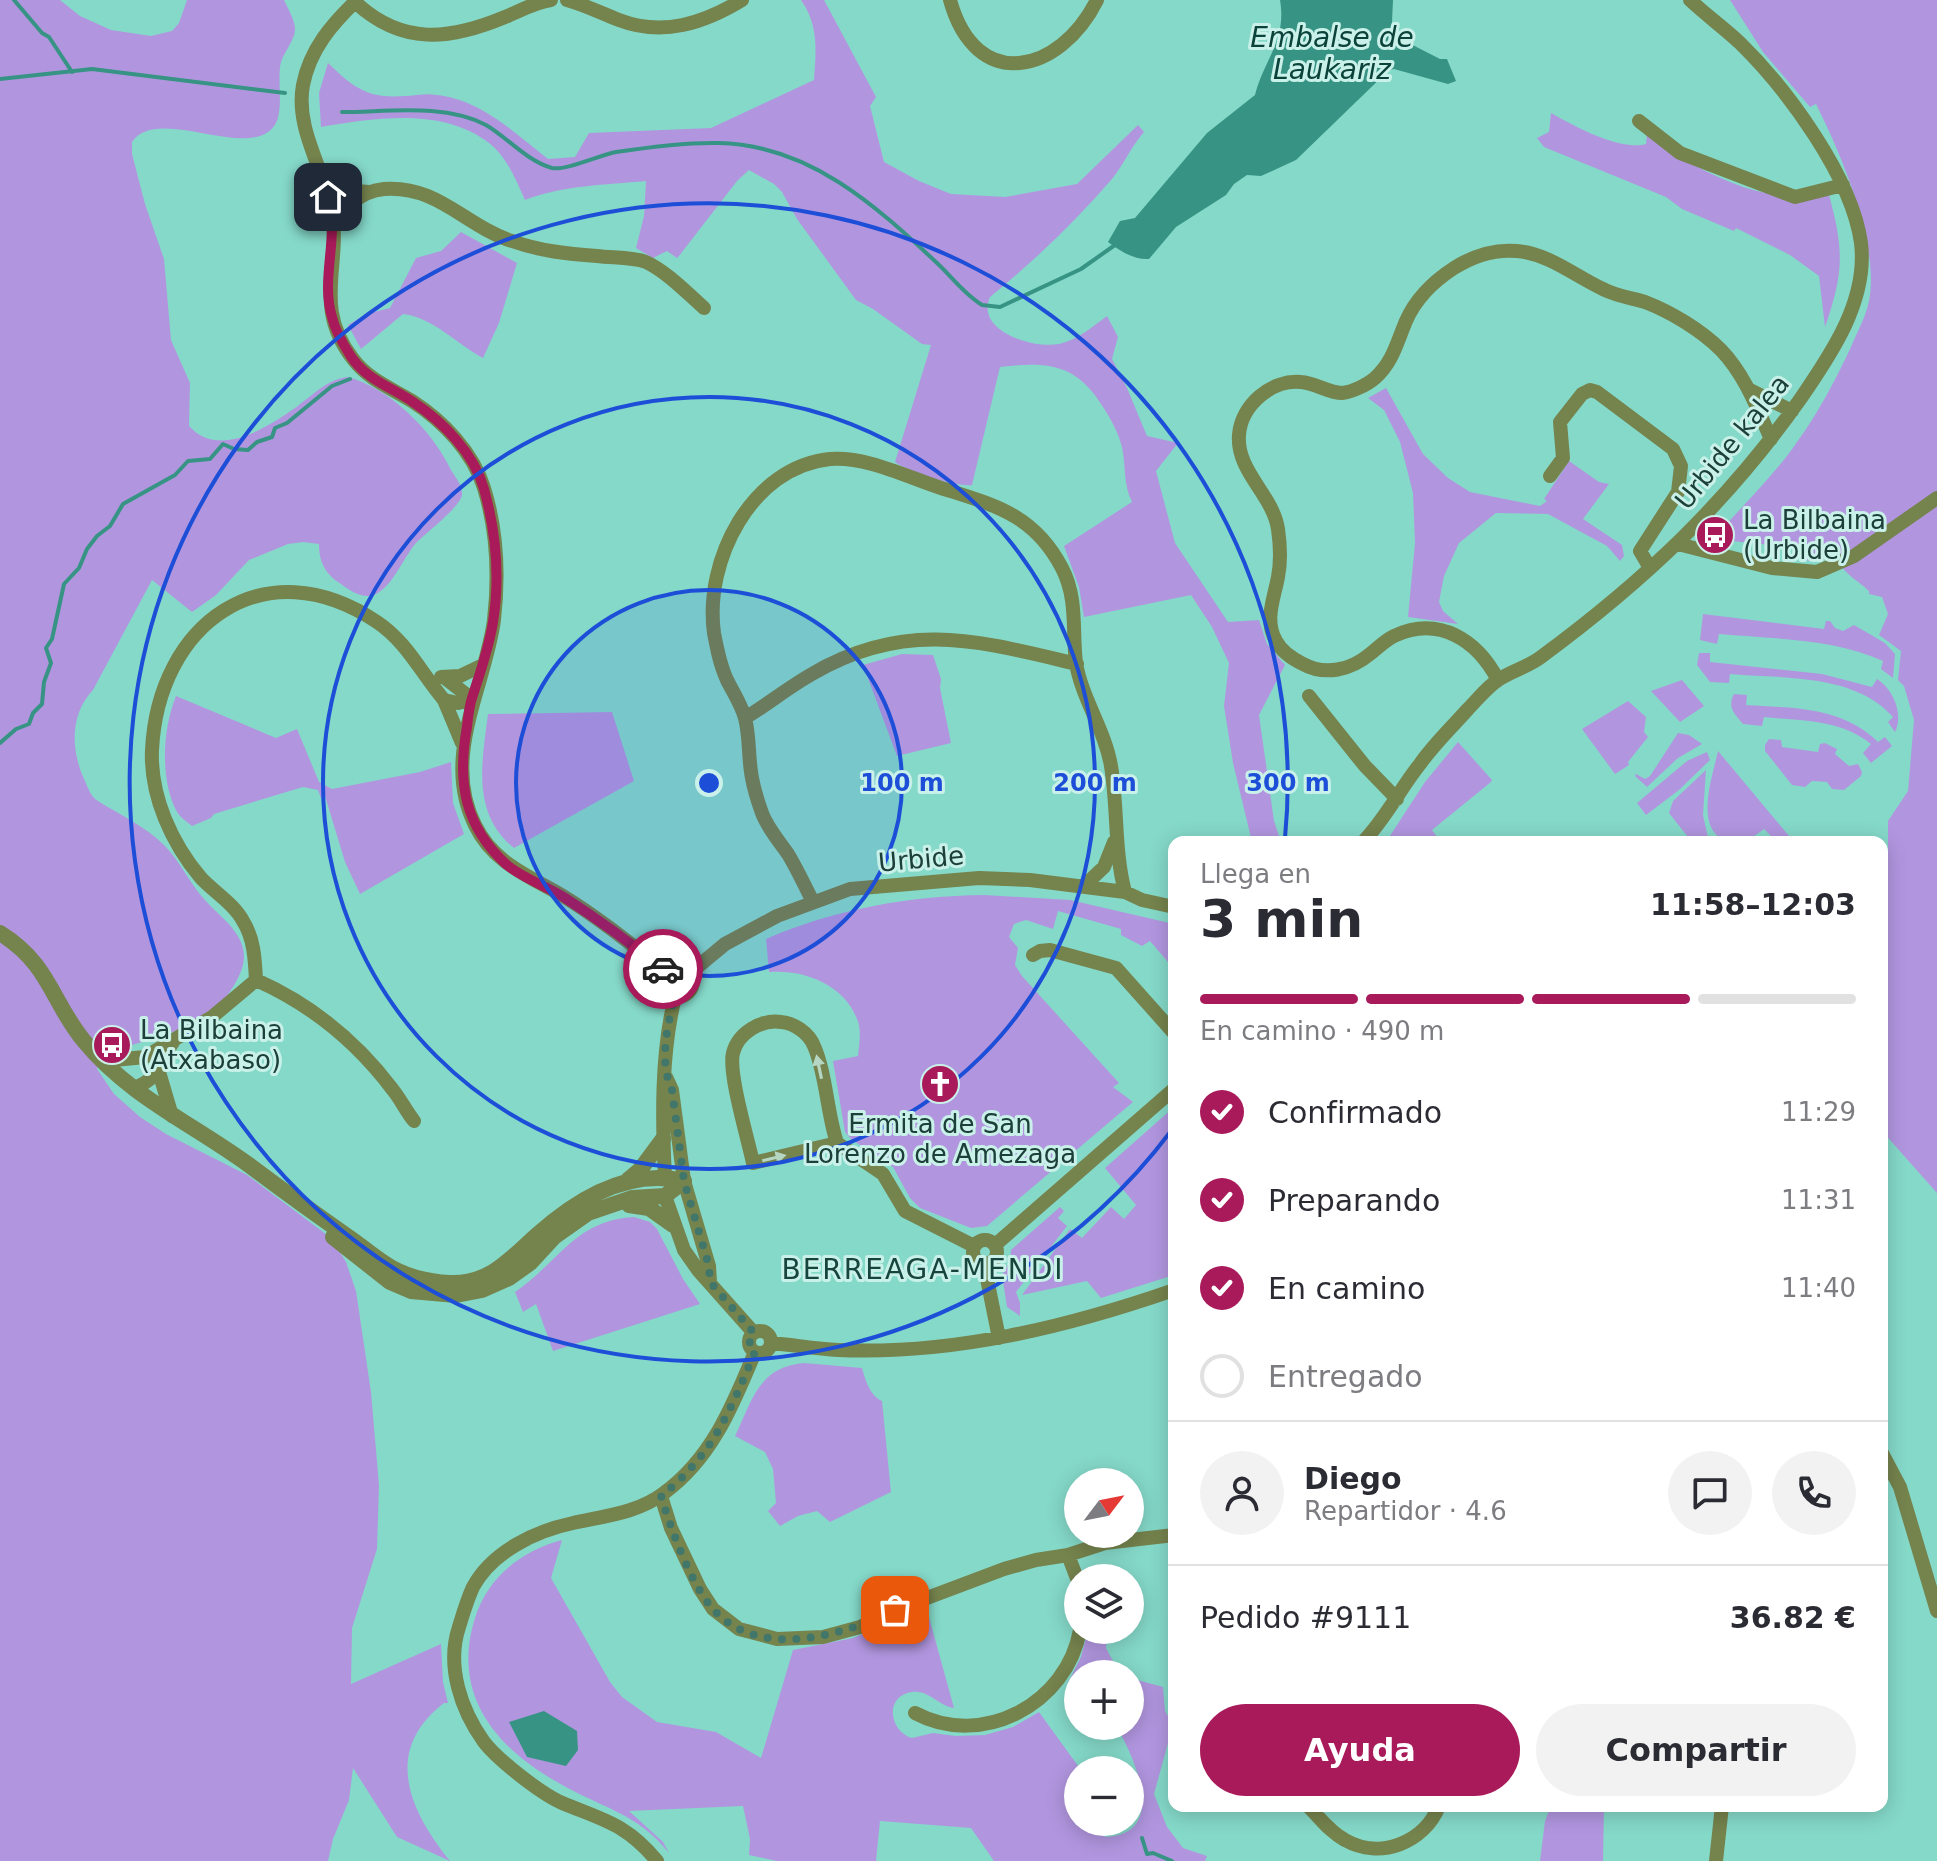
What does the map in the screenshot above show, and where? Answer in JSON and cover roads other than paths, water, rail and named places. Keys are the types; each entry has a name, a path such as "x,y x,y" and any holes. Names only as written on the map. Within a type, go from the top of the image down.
{"street":[{"path":"551,0 447,36 423,36 407,31 365,12 356,1 320,40 303,86 305,127 328,197 334,228 329,296 331,317 351,357 364,372 412,401 451,433 472,462 484,486 495,539 496,579 494,619 472,699 463,747 463,791 475,828 509,866 608,926 665,971"},
{"path":"567,0 631,24 667,27 703,21 742,0"},
{"path":"950,0 956,22 967,40 980,52 1003,64 1019,65 1049,54 1077,31 1097,0"},
{"name":"Urbide kalea","path":"1368,836 1444,735 1498,680 1537,660 1650,568 1733,487 1792,411 1836,343 1856,294 1861,269 1861,243 1843,185 1784,93 1740,43 1690,0"},
{"path":"1639,121 1680,153 1795,197 1843,185"},
{"path":"321,174 350,195"},
{"path":"328,197 336,201 370,192 415,190 513,242 556,253 645,262 670,278 704,308"},
{"path":"334,228 350,195"},
{"path":"1498,680 1487,659 1466,640 1442,631 1421,629 1397,634 1382,642 1369,656 1349,667 1332,671 1313,670 1295,660 1277,644 1270,616 1279,569 1278,526 1274,512 1249,473 1239,436 1250,406 1259,397 1284,383 1302,382 1341,393 1367,384 1387,366 1415,304 1435,282 1482,254 1522,251 1562,265 1609,292 1646,303 1689,325 1721,350 1750,390 1771,439"},
{"path":"1550,476 1563,458 1560,422 1582,394 1590,390 1597,392 1673,449 1681,466 1678,492 1640,551 1650,568"},
{"path":"1750,390 1792,411"},
{"path":"813,902 790,857 763,817 752,780 745,718 726,678 714,631 713,609 720,561 739,520 756,497 801,468 830,459 864,463 996,506 1021,518 1043,538 1067,580 1075,615 1074,640 1080,680 1099,724 1111,763 1120,873 1125,892"},
{"path":"1678,544 1772,568 1817,572 1854,556 1937,498"},
{"path":"256,980 250,936 243,919 201,877 176,844 158,799 152,751 162,694 172,668 192,637 233,604 272,592 314,594 356,610 390,631 426,673 444,700 463,747"},
{"path":"745,718 813,674 854,654 905,640 943,638 974,641 1077,664"},
{"path":"426,673 445,678 460,676 483,665"},
{"path":"445,678 472,699"},
{"path":"1309,696 1365,766 1397,799"},
{"path":"444,700 458,703 472,699"},
{"path":"1106,889 1104,867 1116,834"},
{"path":"1085,885 1104,867"},
{"path":"1106,889 1120,873"},
{"name":"Urbide","path":"690,973 725,944 777,916 850,889 963,878 1030,880 1125,892 1142,900 1168,906"},
{"path":"0,933 17,943 35,961 84,1041 153,1105 247,1164 392,1268 420,1280 453,1284 484,1276 511,1262 559,1216 582,1200 627,1181 665,1177 684,1181"},
{"path":"1033,955 1050,950 1116,968 1168,1026"},
{"path":"678,966 690,973 693,983 689,992 675,997 666,993 662,984 665,971 678,966"},
{"path":"104,1061 145,1057 224,1008 256,980"},
{"path":"256,980 318,1014 384,1080 414,1121"},
{"path":"675,997 666,1048 662,1105 665,1196 684,1250 754,1333"},
{"path":"837,1143 753,1163 733,1071 733,1053 742,1035 755,1026 773,1020 787,1022 801,1030 814,1044 837,1143 883,1174 905,1211 974,1246"},
{"path":"134,1088 150,1081 159,1072 166,1052 176,1039"},
{"path":"134,1088 137,1070 145,1057"},
{"path":"159,1072 172,1116"},
{"path":"666,1077 672,1090 684,1181 709,1266 710,1282"},
{"path":"995,1245 1168,1094"},
{"path":"627,1181 640,1170 663,1139"},
{"path":"275,1185 356,1258 390,1282 411,1291 456,1295 482,1290 509,1278 530,1263 554,1237 588,1213 632,1198 665,1196 684,1181"},
{"path":"615,1204 649,1208 673,1225"},
{"path":"974,1246 984,1239 995,1245"},
{"path":"974,1246 974,1258 984,1264 991,1263 996,1257 995,1245"},
{"path":"984,1264 999,1338"},
{"path":"771,1343 839,1350 922,1348 999,1338 1097,1317 1168,1292"},
{"path":"754,1333 764,1332 770,1336 771,1343 766,1352 755,1352"},
{"path":"754,1333 749,1344 755,1352"},
{"path":"657,1861 620,1826 558,1800 503,1762 486,1744 462,1702 454,1654 455,1639 473,1588 502,1555 524,1540 549,1529 607,1518 644,1505 686,1476 727,1419 755,1352"},
{"path":"1888,1464 1900,1487 1937,1611"},
{"path":"661,1496 671,1528 713,1609 739,1629 777,1639 823,1637 860,1627 895,1610 1004,1569 1105,1543 1168,1536"},
{"path":"644,1505 671,1528"},
{"path":"1068,1555 1071,1564"},
{"path":"915,1713 959,1726 1000,1721 1017,1714 1036,1702 1063,1673 1076,1644"},
{"path":"1314,1812 1347,1841 1380,1849 1412,1839 1436,1812"},
{"path":"1716,1861 1721,1812"}],"water":[{"name":"Embalse de Laukariz","path":"1280,0 1393,0 1392,22 1397,37 1440,59 1447,59 1456,81 1448,84 1389,70 1296,160 1261,176 1247,175 1234,184 1226,195 1176,227 1149,259 1117,249 1108,242 1120,221 1135,218 1207,133 1255,95 1278,39"},
{"path":"544,1711 577,1731 578,1750 566,1766 527,1757 509,1722"}],"waterway":[{"path":"14,0 49,37 72,72"},
{"path":"0,79 92,69 285,93"},
{"path":"342,112 415,110 470,118 486,125 534,160 552,168 616,152 694,143 752,146 782,154 811,167 865,200 982,305 1000,307 1081,269 1115,245"},
{"path":"0,743 16,729 29,724 33,713 42,704 44,682 51,663 46,648 52,639 64,584 79,568 97,536 110,526 123,504 175,475 188,461 210,459 223,444 248,450 257,442 272,437 275,428 287,423 332,386 350,379"},
{"path":"1142,1838 1147,1854 1153,1853 1172,1861"}],"place":[{"name":"La Bilbaina (Urbide)","path":"1715,535"},
{"name":"La Bilbaina (Atxabaso)","path":"112,1045"},
{"name":"Ermita de San Lorenzo de Amezaga","path":"940,1084"}],"district":[{"name":"BERREAGA-MENDI","path":"923,1269"}]}
